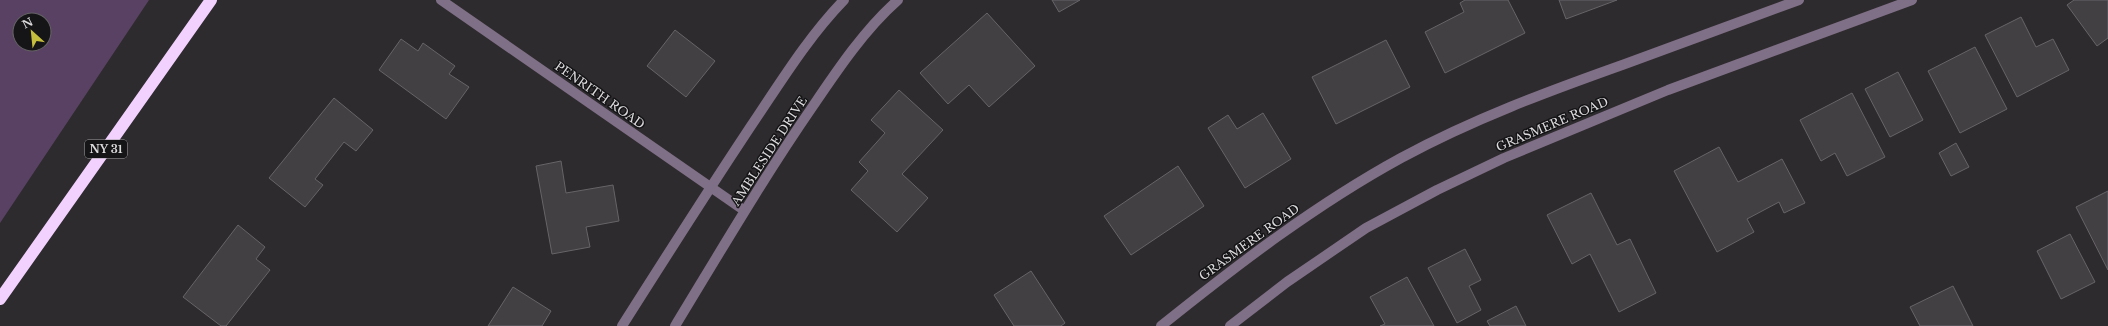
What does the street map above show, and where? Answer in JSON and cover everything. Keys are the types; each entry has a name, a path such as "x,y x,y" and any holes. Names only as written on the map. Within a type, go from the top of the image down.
{"highway":[{"name":"NY 31","path":"0,299 211,0"}],"street":[{"name":"PENRITH ROAD","path":"441,0 745,211"},
{"path":"622,326 709,187 788,71 830,14 844,0"},
{"name":"AMBLESIDE DRIVE","path":"675,326 787,144 835,74 882,14 898,0"},
{"name":"GRASMERE ROAD","path":"1161,326 1259,249 1324,204 1401,158 1461,128 1537,96 1799,0"},
{"name":"GRASMERE ROAD","path":"1230,326 1287,282 1366,228 1444,187 1504,158 1668,90 1912,0"}],"shaded area":[{"path":"0,0 149,0 0,223"}],"building":[{"path":"1052,0 1080,0 1059,12"},
{"path":"1465,0 1508,0 1525,33 1445,73 1425,32 1464,12 1460,3"},
{"path":"1559,0 1617,0 1566,19"},
{"path":"2074,0 2108,0 2108,38 2097,46 2067,5"},
{"path":"987,13 1035,66 989,107 969,85 948,104 920,73"},
{"path":"2021,17 2036,47 2053,39 2069,70 2017,97 1985,35"},
{"path":"675,30 715,61 686,97 647,66"},
{"path":"401,39 418,51 423,43 455,66 449,74 469,87 446,119 379,70"},
{"path":"1386,40 1410,87 1336,124 1312,77"},
{"path":"1975,47 2007,109 1960,133 1928,71"},
{"path":"1898,72 1923,120 1890,137 1865,89"},
{"path":"899,90 943,130 902,174 928,198 897,232 851,190 868,171 859,162 885,133 871,120"},
{"path":"1852,93 1885,157 1847,176 1835,153 1821,161 1800,120"},
{"path":"334,98 373,130 356,151 344,142 315,179 323,185 305,207 269,178"},
{"path":"1263,113 1291,159 1245,188 1208,128 1228,115 1237,129"},
{"path":"1956,143 1969,167 1951,176 1939,153"},
{"path":"1719,147 1738,182 1782,159 1805,203 1784,213 1779,202 1747,219 1754,232 1717,252 1674,171"},
{"path":"561,161 566,193 613,185 619,221 586,227 590,247 552,254 536,166"},
{"path":"1178,166 1204,206 1131,255 1104,216"},
{"path":"2108,191 2108,270 2076,207"},
{"path":"1591,193 1617,245 1630,239 1656,293 1619,312 1590,254 1572,264 1547,215"},
{"path":"238,225 265,247 256,259 270,270 226,326 221,326 183,297"},
{"path":"2070,234 2095,282 2061,299 2037,251"},
{"path":"1465,249 1481,280 1469,286 1481,310 1457,323 1428,268"},
{"path":"1031,271 1065,323 1061,326 1014,326 994,295"},
{"path":"1407,277 1434,326 1380,326 1385,324 1370,297"},
{"path":"1953,286 1973,326 1920,326 1910,307"},
{"path":"513,287 551,311 542,326 488,326"},
{"path":"1516,306 1526,326 1490,326 1487,321"}]}
